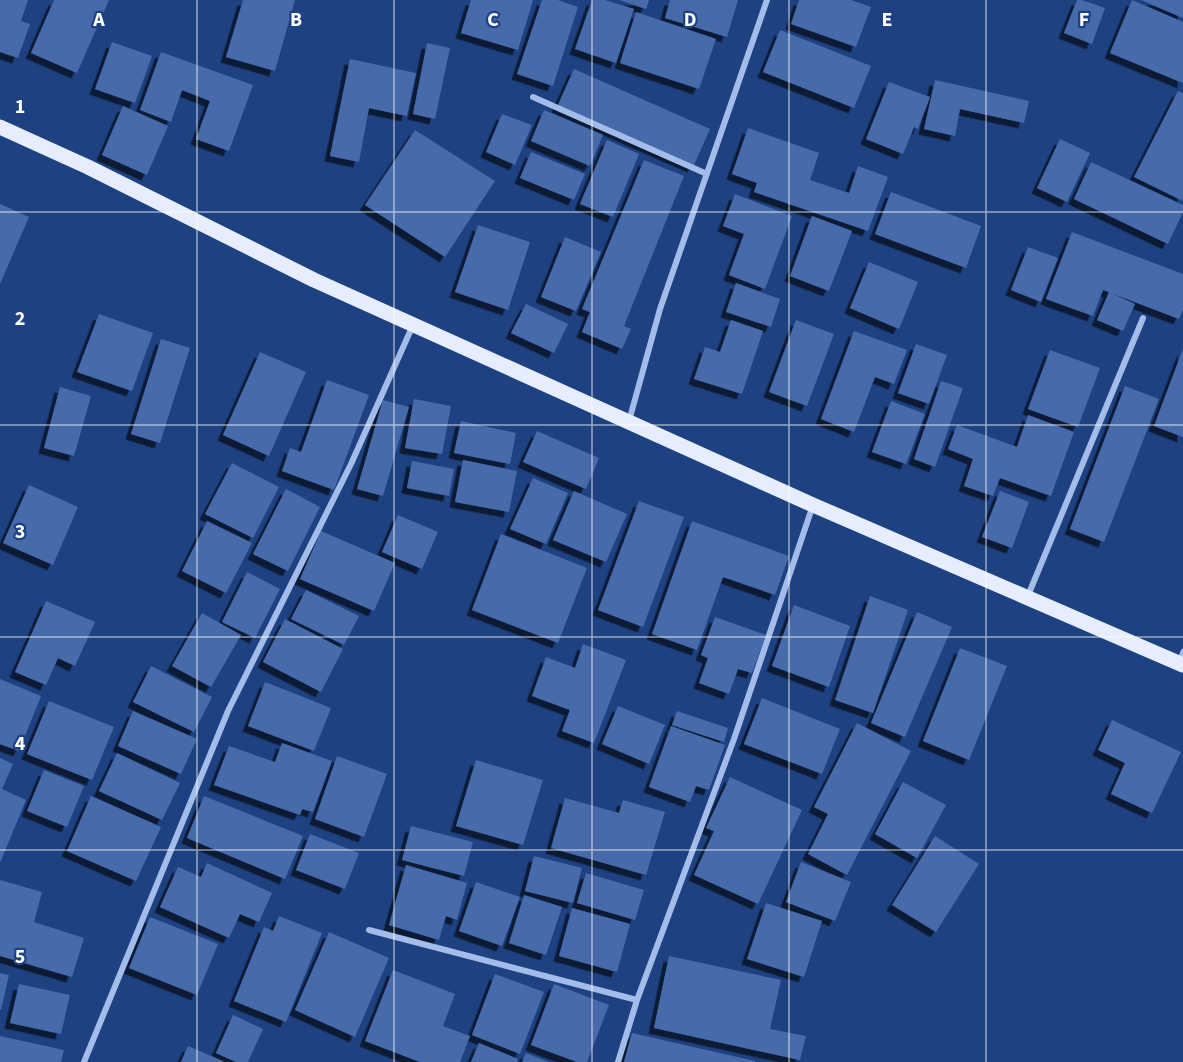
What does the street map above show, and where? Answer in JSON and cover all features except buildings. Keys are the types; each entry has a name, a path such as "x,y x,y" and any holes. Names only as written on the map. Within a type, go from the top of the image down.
{"main road":[{"path":"0,127 88,167 315,280 413,325 813,505 1027,598 1181,660"}],"street":[{"path":"629,421 660,309 767,0"},
{"path":"533,97 707,174"},
{"path":"1027,598 1143,318"},
{"path":"84,1062 228,711 351,464 413,325"},
{"path":"618,1062 637,1000 734,739 813,505"},
{"path":"369,930 637,1000"}]}
